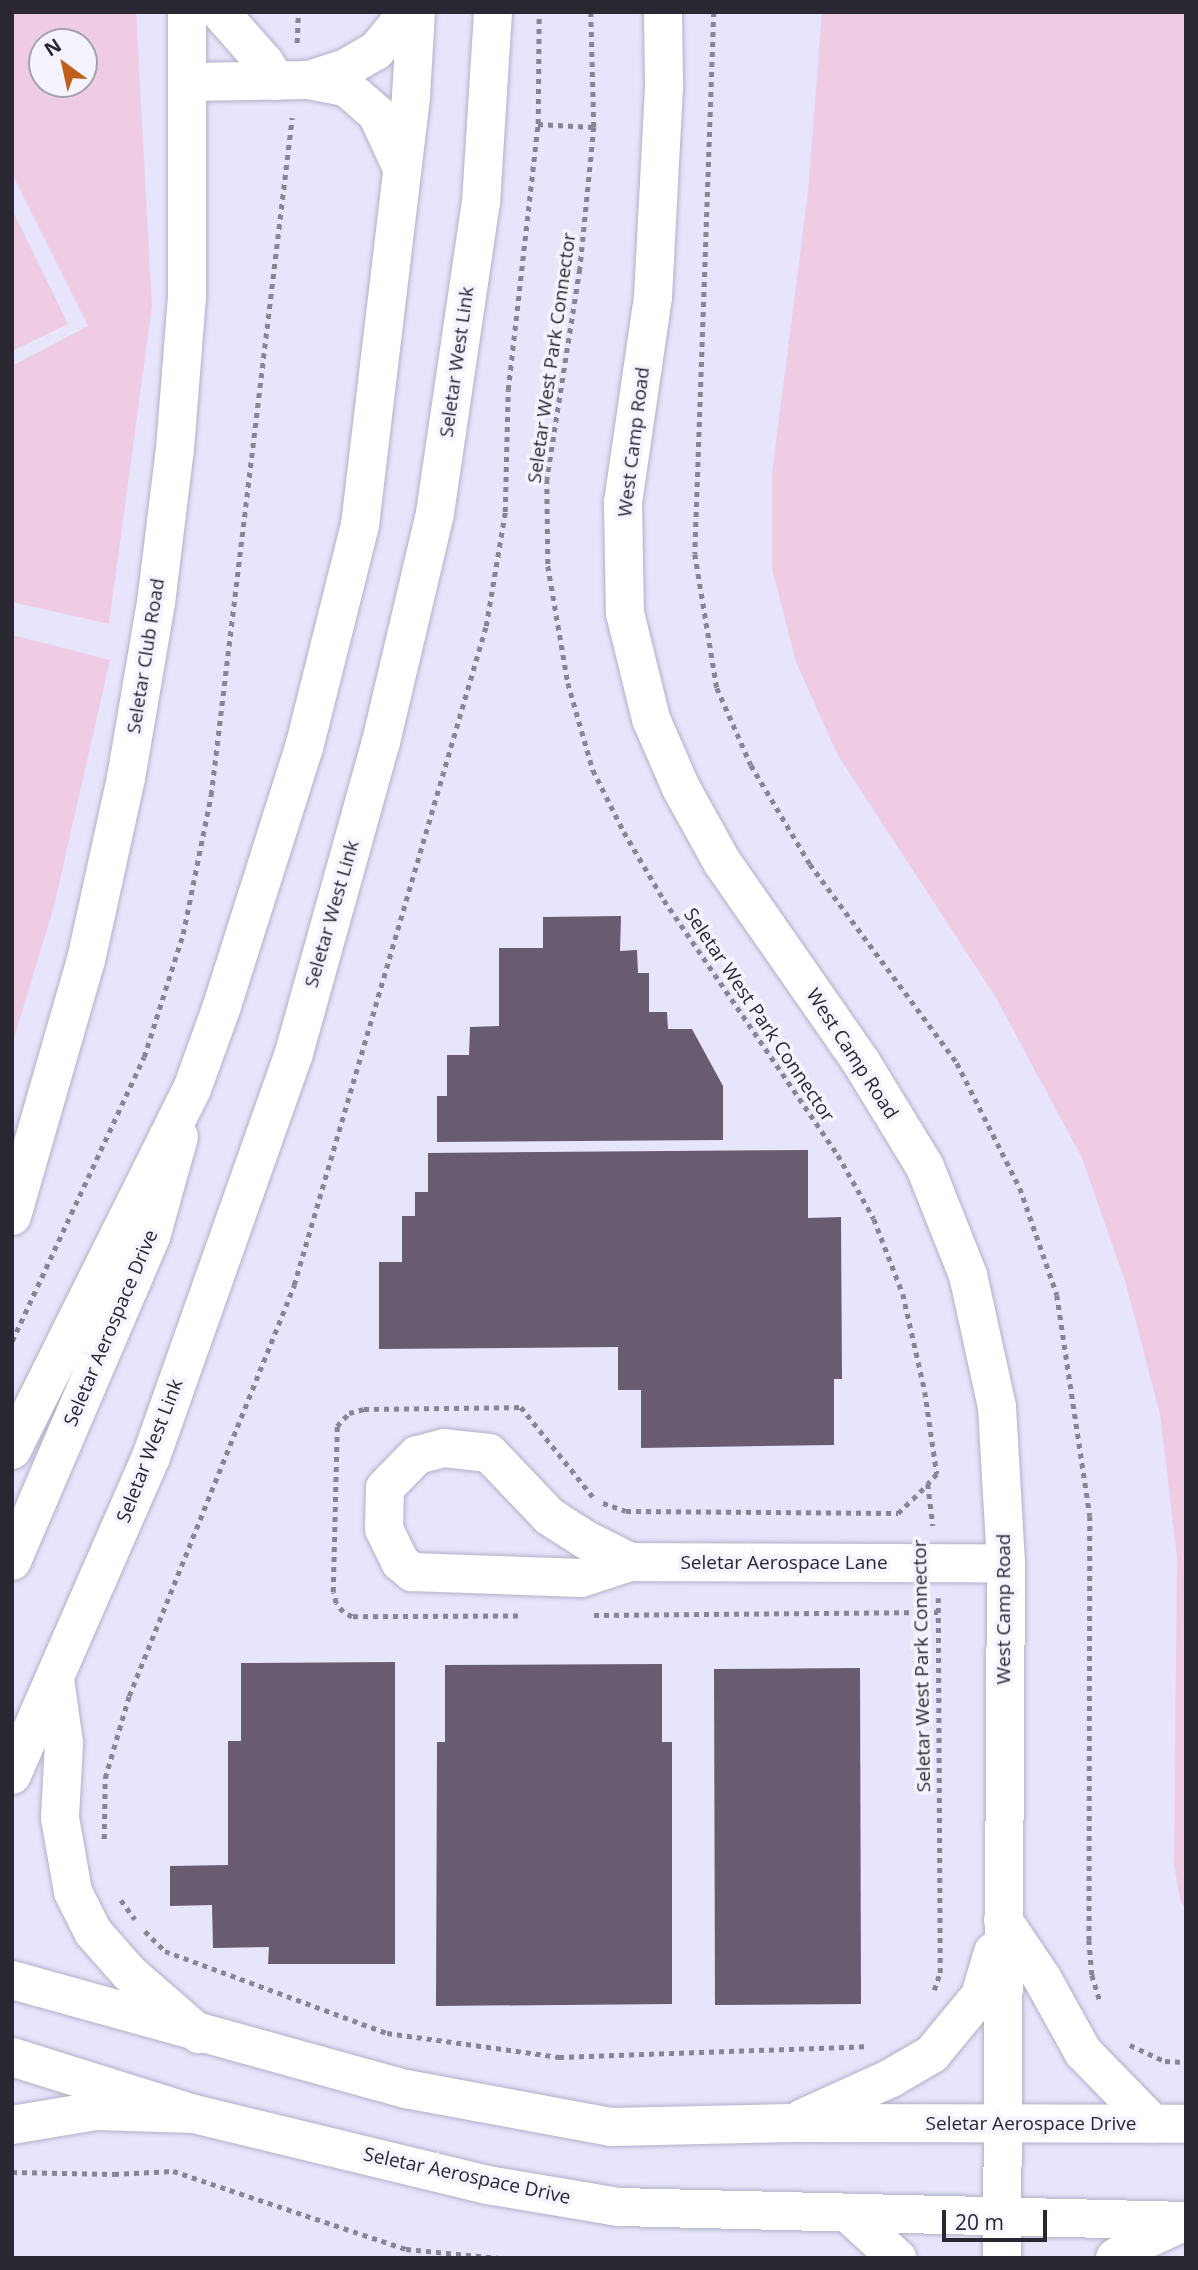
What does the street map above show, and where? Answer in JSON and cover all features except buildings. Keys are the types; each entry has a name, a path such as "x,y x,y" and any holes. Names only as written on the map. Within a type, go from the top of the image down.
{"street":[{"name":"Seletar Club Road","path":"12,1216 86,960 126,778 156,603 175,449 187,298 187,12"},
{"path":"220,12 294,80"},
{"path":"294,80 346,68 376,51 408,12"},
{"path":"12,1450 192,1089 222,1006 304,748 360,525 376,415 416,12"},
{"name":"Seletar West Link","path":"12,1775 151,1457 294,1054 381,742 435,513 481,203 493,12"},
{"name":"West Camp Road","path":"663,12 664,88 653,298 623,503 625,613 651,719 681,788 722,862 860,1062 925,1167 968,1275 997,1407 1006,1563 1002,2258"},
{"path":"189,82 294,80 346,87 365,100 377,114 402,168"},
{"name":"Seletar Aerospace Drive","path":"12,1561 151,1237 192,1089"},
{"name":"Seletar Aerospace Lane","path":"630,1562 586,1540 550,1517 489,1453 444,1448 417,1455 385,1488 384,1529 400,1562 412,1572 581,1578 630,1562 1006,1563"},
{"path":"55,1679 64,1743 60,1818 73,1892 93,1932 129,1973 199,2034"},
{"path":"792,2123 891,2078 932,2054 980,1996 1003,1920"},
{"path":"1003,1920 1042,1978 1083,2052 1170,2124"},
{"name":"Seletar Aerospace Drive","path":"12,1980 199,2034 406,2089 611,2127 792,2123 1170,2124"},
{"name":"Seletar Aerospace Drive","path":"12,2057 194,2114 487,2185 619,2207 1186,2221"},
{"path":"12,2125 96,2111 194,2114"},
{"path":"848,2213 897,2258"},
{"path":"1115,2258 1140,2242 1186,2221"}],"path":[{"name":"Seletar West Park Connector","path":"590,12 594,127 580,269 547,479 548,566 568,683 593,770 624,832 664,900 838,1155 874,1219 903,1294 925,1392 937,1474 928,1484 938,1563 940,1972 930,2001"},
{"path":"714,12 695,554 717,688 751,765 810,864 957,1063 1020,1188 1057,1295 1090,1516 1089,1940 1092,1975 1102,2007"},
{"path":"12,1341 144,1057 183,934 211,795 294,80"},
{"path":"538,124 594,127"},
{"path":"113,1889 137,1922 165,1951 387,2033 559,2057 877,2046"},
{"path":"1121,2037 1141,2052 1165,2061 1186,2062"},
{"path":"12,2172 114,2174 173,2171 406,2249 500,2258"}],"shaded area":[{"path":"12,12 136,12 152,306 109,624 12,602 12,366 88,326 12,174"},
{"path":"822,12 1186,12 1186,1911 1180,1899 1174,1865 1177,1557 1160,1414 1125,1281 1082,1158 995,996 837,754 796,662 772,568 772,474 808,191"},
{"path":"12,209 68,324 12,351"},
{"path":"12,635 110,660 54,906 12,1045"}]}
